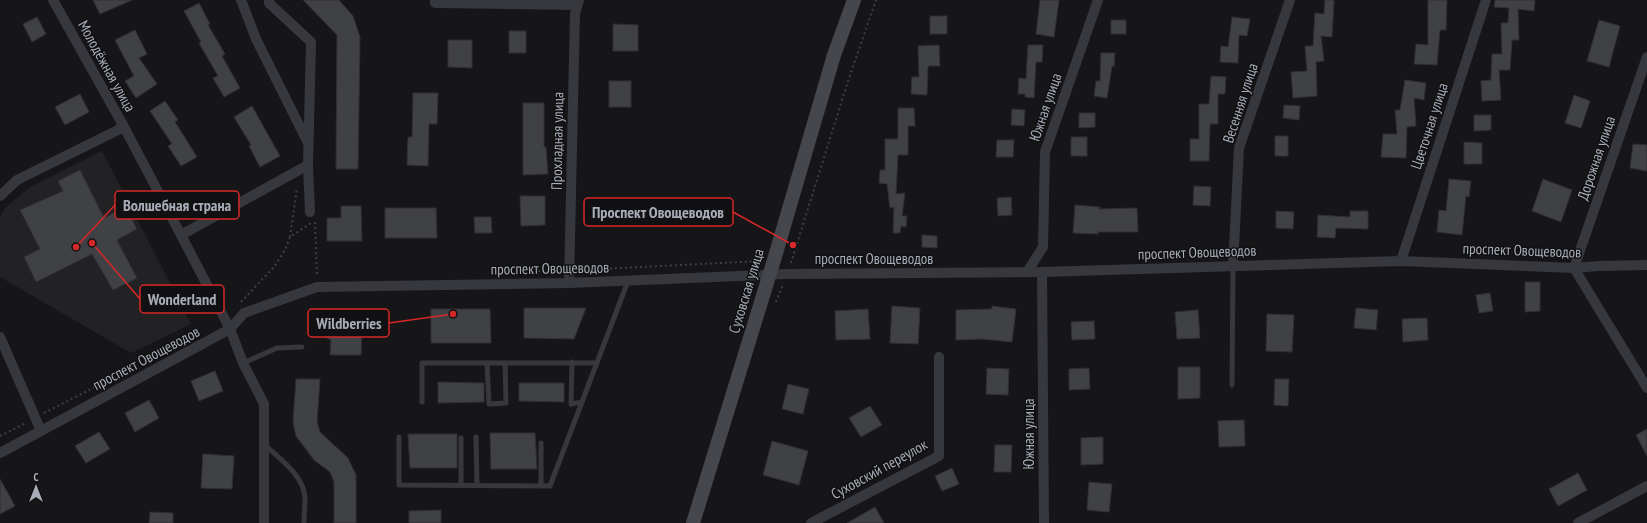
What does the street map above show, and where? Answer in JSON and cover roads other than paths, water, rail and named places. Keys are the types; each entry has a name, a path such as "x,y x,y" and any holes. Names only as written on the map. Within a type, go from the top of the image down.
{"street":[{"name":"Молодёжная улица","path":"53,0 123,125 181,235 230,329 243,363 264,404 264,523"},
{"path":"241,0 256,39 308,143"},
{"path":"269,0 269,3 311,42 308,143 310,212"},
{"path":"435,0 435,3 578,2"},
{"name":"Суховская улица","path":"693,523 770,274 834,55 854,0"},
{"name":"Южная улица","path":"1027,272 1043,247 1045,152 1098,0"},
{"name":"Весенняя улица","path":"1233,266 1239,148 1290,0"},
{"name":"Цветочная улица","path":"1401,261 1486,0"},
{"name":"Прохладная улица","path":"569,283 575,14 578,2"},
{"name":"Дорожная улица","path":"1574,268 1647,57"},
{"name":"Молодёжная улица","path":"0,196 17,180 118,130 123,125"},
{"path":"181,235 308,165"},
{"name":"проспект Овощеводов","path":"0,453 230,329 244,313 317,287 569,283 770,274 1042,272 1401,261 1574,268 1647,265"},
{"path":"1574,268 1647,388"},
{"name":"Южная улица","path":"1042,272 1044,523"},
{"path":"0,337 41,431"},
{"name":"Суховский переулок","path":"811,523 939,456 939,356"},
{"path":"1578,523 1647,486"}],"lane":[{"path":"1232,385 1233,266"},
{"path":"399,437 399,485 550,486 628,281"},
{"path":"243,363 277,348 302,347"},
{"path":"572,362 571,404 582,402"},
{"path":"422,402 422,363 597,363"},
{"path":"488,363 489,404 506,403 505,363"},
{"path":"476,437 476,485"},
{"path":"461,438 461,485"},
{"path":"263,443 298,476 303,486 305,497 304,523"},
{"path":"541,443 541,485"}],"place":[{"name":"Wonderland","path":"92,243"},
{"name":"Проспект Овощеводов","path":"793,245"},
{"name":"Волшебная страна","path":"76,247"},
{"name":"Wildberries","path":"453,314"}]}
